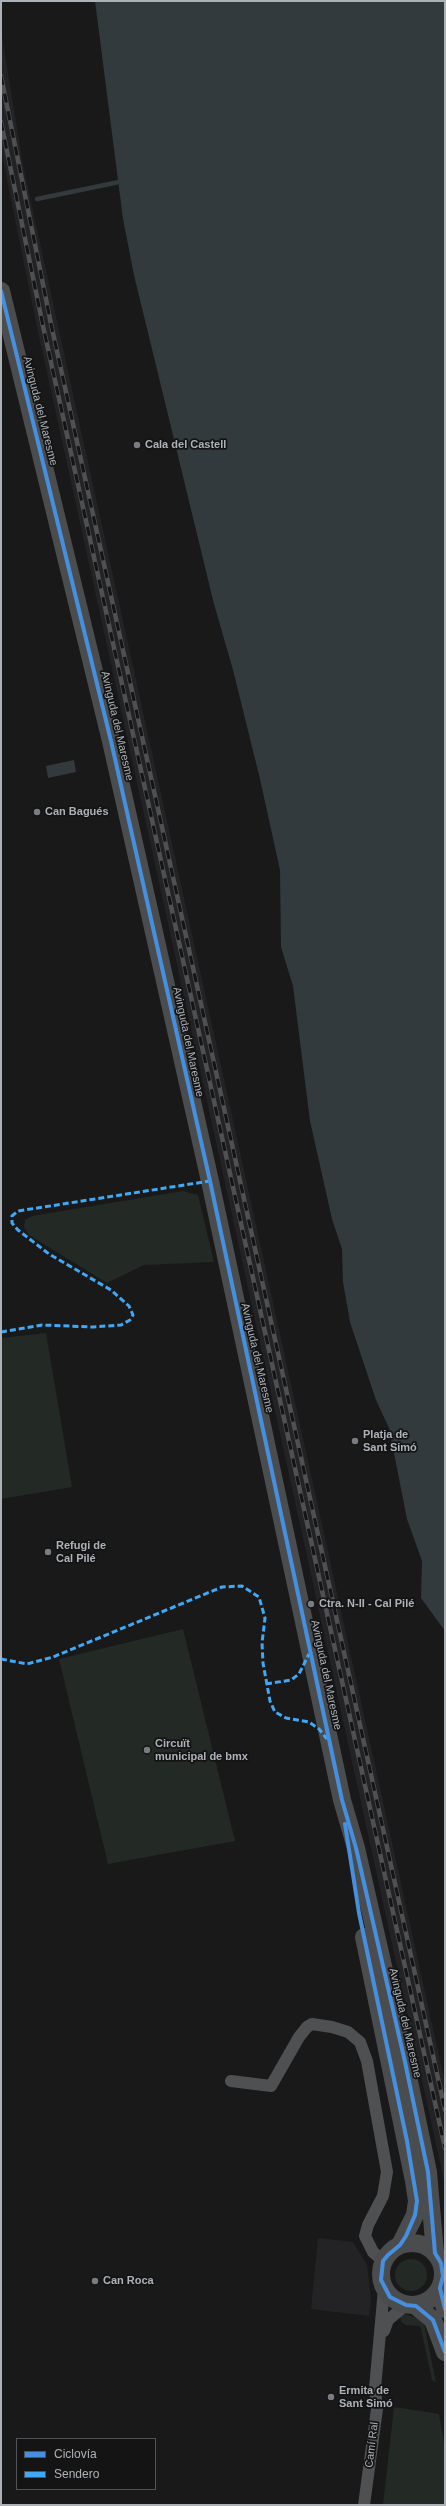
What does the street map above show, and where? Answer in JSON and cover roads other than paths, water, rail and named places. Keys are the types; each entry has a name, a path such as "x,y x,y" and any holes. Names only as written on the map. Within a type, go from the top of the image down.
{"main road":[{"name":"Avinguda del Maresme","path":"1,290 111,741 144,884 342,1800 356,1848 417,2118 428,2172 435,2253"},
{"name":"Avinguda del Maresme","path":"342,1800 347,1847 380,2018 407,2141 417,2201 413,2220 400,2245"},
{"path":"445,2309 440,2288 443,2276 441,2264 435,2253 419,2244 400,2245 393,2249 383,2261 381,2270 384,2289 390,2297 411,2306 433,2320 445,2352"},
{"path":"411,2306 427,2301 440,2288"}],"street":[{"path":"231,2081 271,2086 299,2037 307,2027 312,2024 332,2027 348,2032 360,2042 367,2061 387,2172 383,2196 368,2225 365,2236 373,2252 383,2261"},
{"name":"Camí Ral","path":"364,2505 377,2410 375,2388 381,2338 384,2289"},
{"name":"Camí Ral","path":"381,2338 388,2320 411,2306"}],"waterway":[{"path":"37,199 119,182"}],"railway":[{"path":"1,76 51,324 445,2110"},
{"path":"1,122 43,326 445,2148"}],"place":[{"name":"Cala del Castell","path":"137,445"},
{"name":"Can Bagués","path":"37,812"},
{"name":"Platja de Sant Simó","path":"355,1441"},
{"name":"Refugi de Cal Pilé","path":"48,1552"},
{"name":"Ctra. N-II - Cal Pilé","path":"311,1604"},
{"name":"Circuït municipal de bmx","path":"147,1750"},
{"name":"Can Roca","path":"95,2281"},
{"name":"Ermita de Sant Simó","path":"331,2397"}]}
